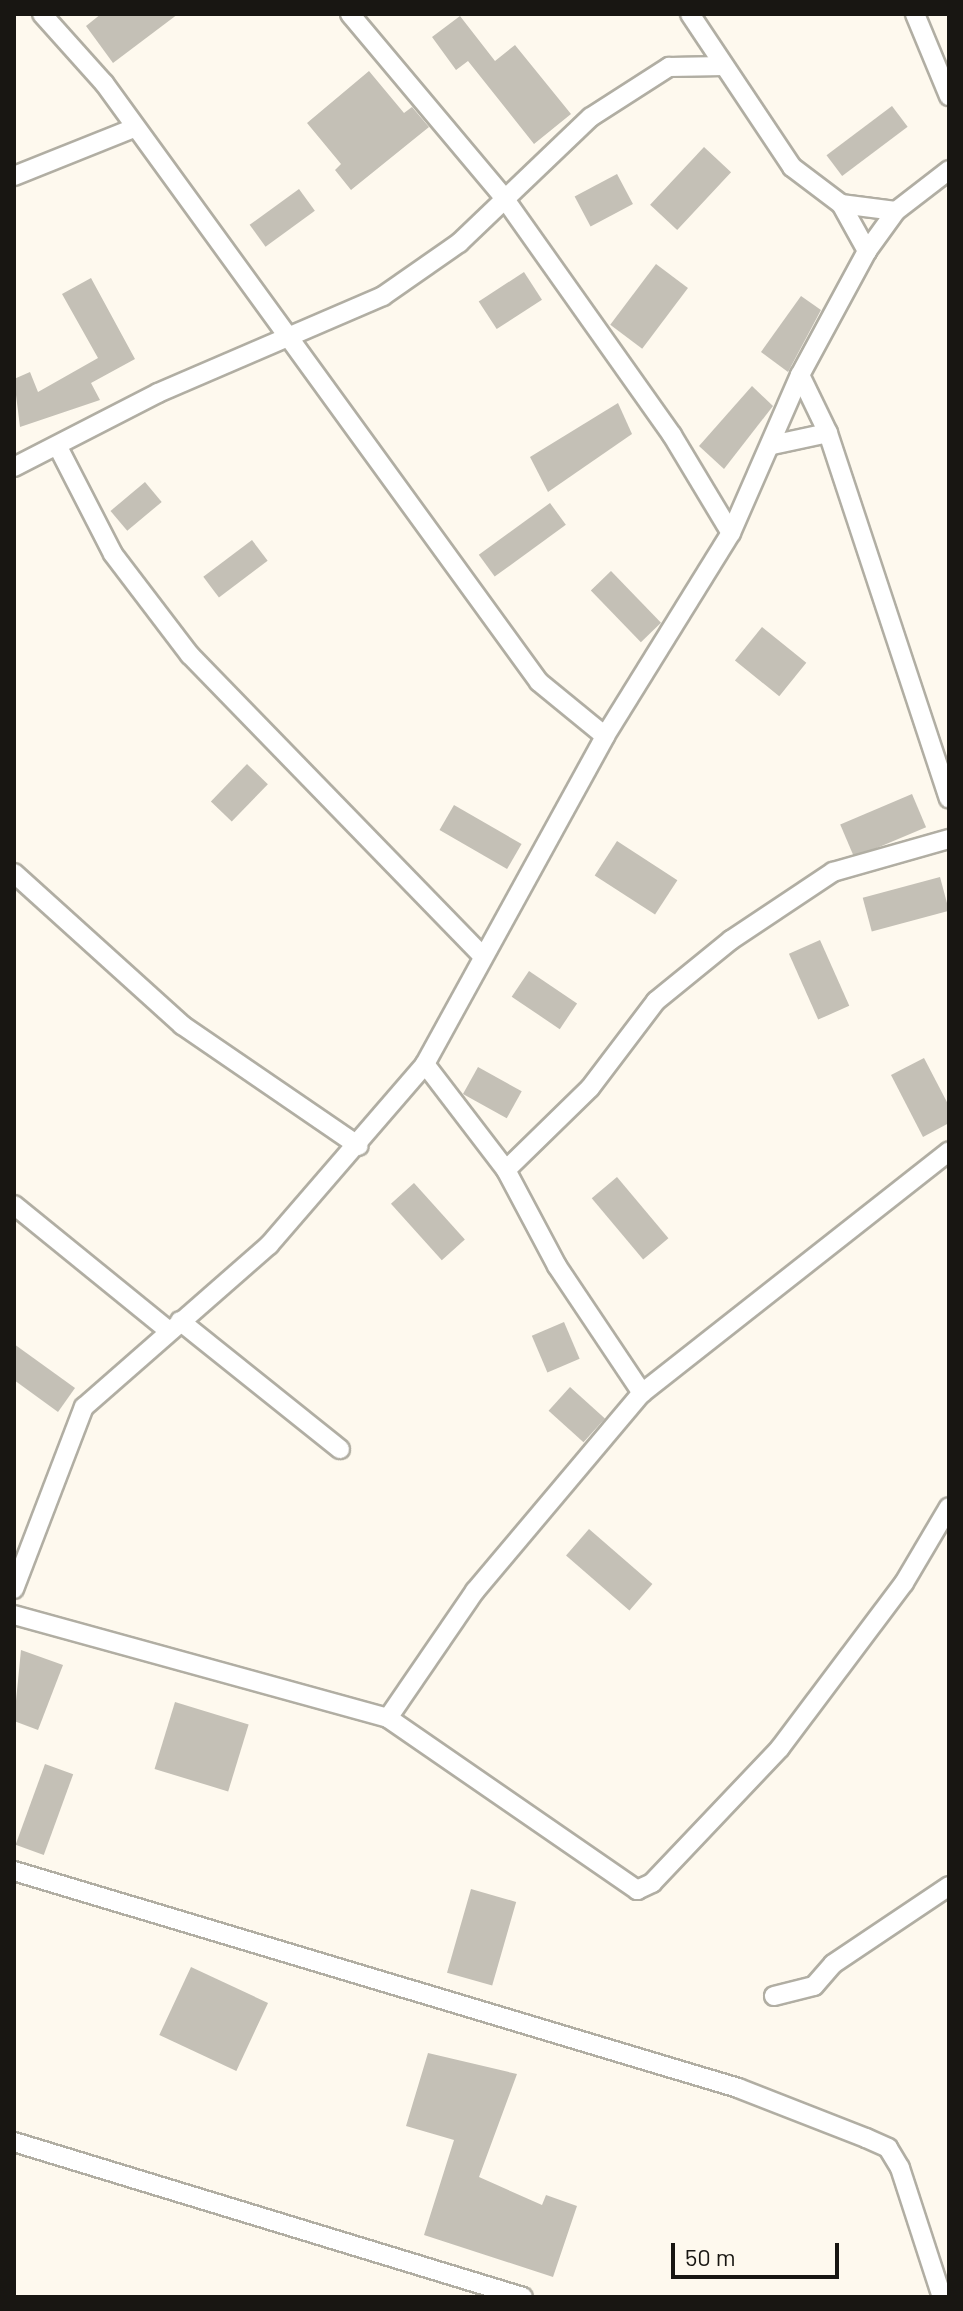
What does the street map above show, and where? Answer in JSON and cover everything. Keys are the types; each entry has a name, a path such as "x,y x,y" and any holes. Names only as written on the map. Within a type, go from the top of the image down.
{"street":[{"path":"42,14 134,128 539,682 605,736"},
{"path":"350,14 502,195 672,435 731,533"},
{"path":"690,14 792,167 841,204 867,251"},
{"path":"915,14 949,96"},
{"path":"14,467 158,393 290,340 424,271 502,195 591,117 669,67 724,66"},
{"path":"14,176 134,128"},
{"path":"14,1589 84,1407 269,1245 359,1146 425,1064 481,954 605,736 731,533 800,375 867,251 896,211 949,170"},
{"path":"841,204 896,211"},
{"path":"800,375 828,433 949,798"},
{"path":"772,445 828,433"},
{"path":"58,447 113,554 190,655 481,954"},
{"path":"506,1170 590,1088 656,1001 731,940 833,872 949,839"},
{"path":"14,873 182,1025 359,1146"},
{"path":"425,1064 506,1170 557,1266 642,1393"},
{"path":"388,1718 475,1591 642,1393 949,1151"},
{"path":"14,1205 340,1449"},
{"path":"14,1615 388,1718 637,1890 652,1883 780,1748 904,1583 949,1507"},
{"path":"14,1871 738,2088 888,2148 900,2168 942,2297"},
{"path":"774,1996 808,1990 833,1964 949,1886"},
{"path":"14,2142 523,2297"}],"building":[{"path":"101,14 178,14 113,63 86,26"},
{"path":"460,16 495,61 515,45 571,114 534,144 468,61 456,70 432,37"},
{"path":"369,71 404,113 412,107 429,127 351,190 335,170 341,164 307,123"},
{"path":"892,106 908,127 842,176 827,155"},
{"path":"704,147 731,172 677,230 650,205"},
{"path":"617,174 633,204 591,227 575,197"},
{"path":"299,189 315,211 266,247 250,225"},
{"path":"656,264 688,288 642,349 610,325"},
{"path":"524,272 542,300 497,329 479,301"},
{"path":"91,278 135,359 91,383 100,400 20,427 14,379 30,372 38,392 98,358 62,294"},
{"path":"801,296 821,310 788,372 761,352"},
{"path":"752,386 773,406 724,469 699,446"},
{"path":"618,403 632,434 548,492 530,457"},
{"path":"145,482 162,502 127,531 111,511"},
{"path":"550,503 566,525 495,577 479,555"},
{"path":"252,540 268,561 219,597 203,577"},
{"path":"611,571 661,623 641,642 591,590"},
{"path":"762,627 806,663 779,696 735,660"},
{"path":"247,764 268,784 232,822 211,801"},
{"path":"912,794 926,827 854,858 840,824"},
{"path":"454,805 522,844 507,869 440,830"},
{"path":"617,841 677,880 655,915 595,875"},
{"path":"940,877 949,911 872,932 863,898"},
{"path":"820,940 849,1006 818,1020 789,954"},
{"path":"529,971 577,1003 560,1029 512,997"},
{"path":"924,1058 949,1106 949,1123 923,1137 891,1075"},
{"path":"478,1067 522,1091 507,1118 463,1094"},
{"path":"617,1177 668,1238 643,1259 592,1198"},
{"path":"414,1183 465,1239 442,1260 391,1204"},
{"path":"564,1322 580,1359 547,1372 532,1336"},
{"path":"14,1344 75,1388 58,1412 14,1380"},
{"path":"570,1387 605,1418 584,1442 549,1411"},
{"path":"589,1529 652,1584 629,1611 566,1555"},
{"path":"21,1650 63,1665 38,1730 14,1721"},
{"path":"175,1702 249,1725 228,1791 155,1769"},
{"path":"45,1764 73,1774 44,1855 16,1845"},
{"path":"471,1889 516,1902 492,1986 447,1973"},
{"path":"191,1967 268,2003 236,2071 159,2035"},
{"path":"428,2053 517,2074 479,2177 542,2205 546,2195 577,2206 553,2277 424,2235 454,2140 406,2126"}]}
